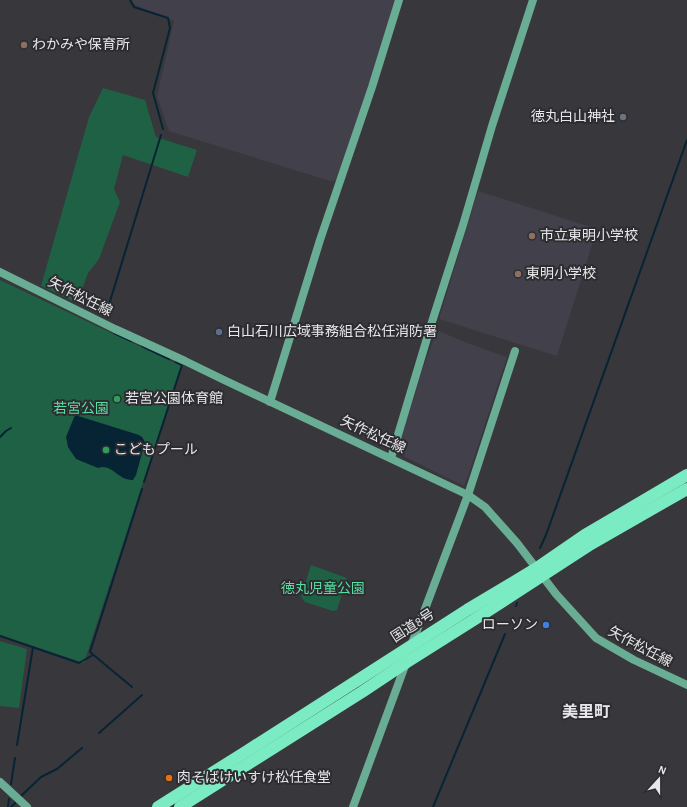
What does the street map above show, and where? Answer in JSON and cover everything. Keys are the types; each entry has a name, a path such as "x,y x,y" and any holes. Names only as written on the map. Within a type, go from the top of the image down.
{"highway":[{"name":"国道8号","path":"180,807 491,609 585,535 687,475"},
{"name":"国道8号","path":"158,807 467,610 591,544 687,488"}],"street":[{"path":"270,402 318,247 400,0"},
{"path":"391,458 492,126 533,0"},
{"name":"矢作松任線","path":"0,272 116,329 468,494 485,506 517,543 556,594 596,638 634,660 687,685"},
{"path":"353,807 468,494 515,351"},
{"path":"0,782 27,807"}],"shaded area":[{"path":"132,0 396,0 337,180 330,181 169,131 157,96 174,21 135,5"},
{"name":"東明小学校","path":"478,191 597,229 557,356 439,319"},
{"path":"439,331 467,343 507,357 464,486 393,451 414,398 420,376 436,333"}],"green space":[{"path":"103,88 145,100 156,137 197,150 188,177 123,155 114,189 120,202 99,259 88,273 77,303 41,286 89,117"},
{"name":"若宮公園","path":"0,280 181,366 84,663 0,635"},
{"name":"徳丸児童公園","path":"311,565 347,578 337,610 333,611 305,602 301,597"},
{"path":"0,641 27,649 19,708 0,706"}],"water":[{"name":"こどもプール","path":"75,415 142,437 145,442 136,475 133,480 123,478 107,468 98,468 76,459 68,447 66,437"}],"waterway":[{"path":"130,0 134,7 168,18 170,28 153,93 163,129"},
{"path":"107,311 161,135"},
{"path":"540,548 546,535 687,140"},
{"path":"114,333 131,341"},
{"path":"142,346 169,359"},
{"path":"144,482 182,365 176,362"},
{"path":"0,437 11,428"},
{"path":"132,687 90,652 142,489"},
{"path":"433,807 505,634"},
{"path":"0,636 79,663 93,655"},
{"path":"17,745 33,647"},
{"path":"99,733 142,695"},
{"path":"20,797 41,777 57,769 82,748"},
{"path":"11,784 15,758"},
{"path":"8,807 9,799"},
{"path":"11,807 17,801"}],"place":[{"name":"わかみや保育所","path":"24,45"},
{"name":"徳丸白山神社","path":"623,117"},
{"name":"市立東明小学校","path":"532,236"},
{"name":"東明小学校","path":"518,274"},
{"name":"白山石川広域事務組合松任消防署","path":"219,332"},
{"name":"若宮公園体育館","path":"117,399"},
{"name":"こどもプール","path":"106,450"},
{"name":"ローソン","path":"546,625"},
{"name":"肉そばけいすけ松任食堂","path":"169,778"}],"district":[{"name":"美里町","path":"586,712"}]}
